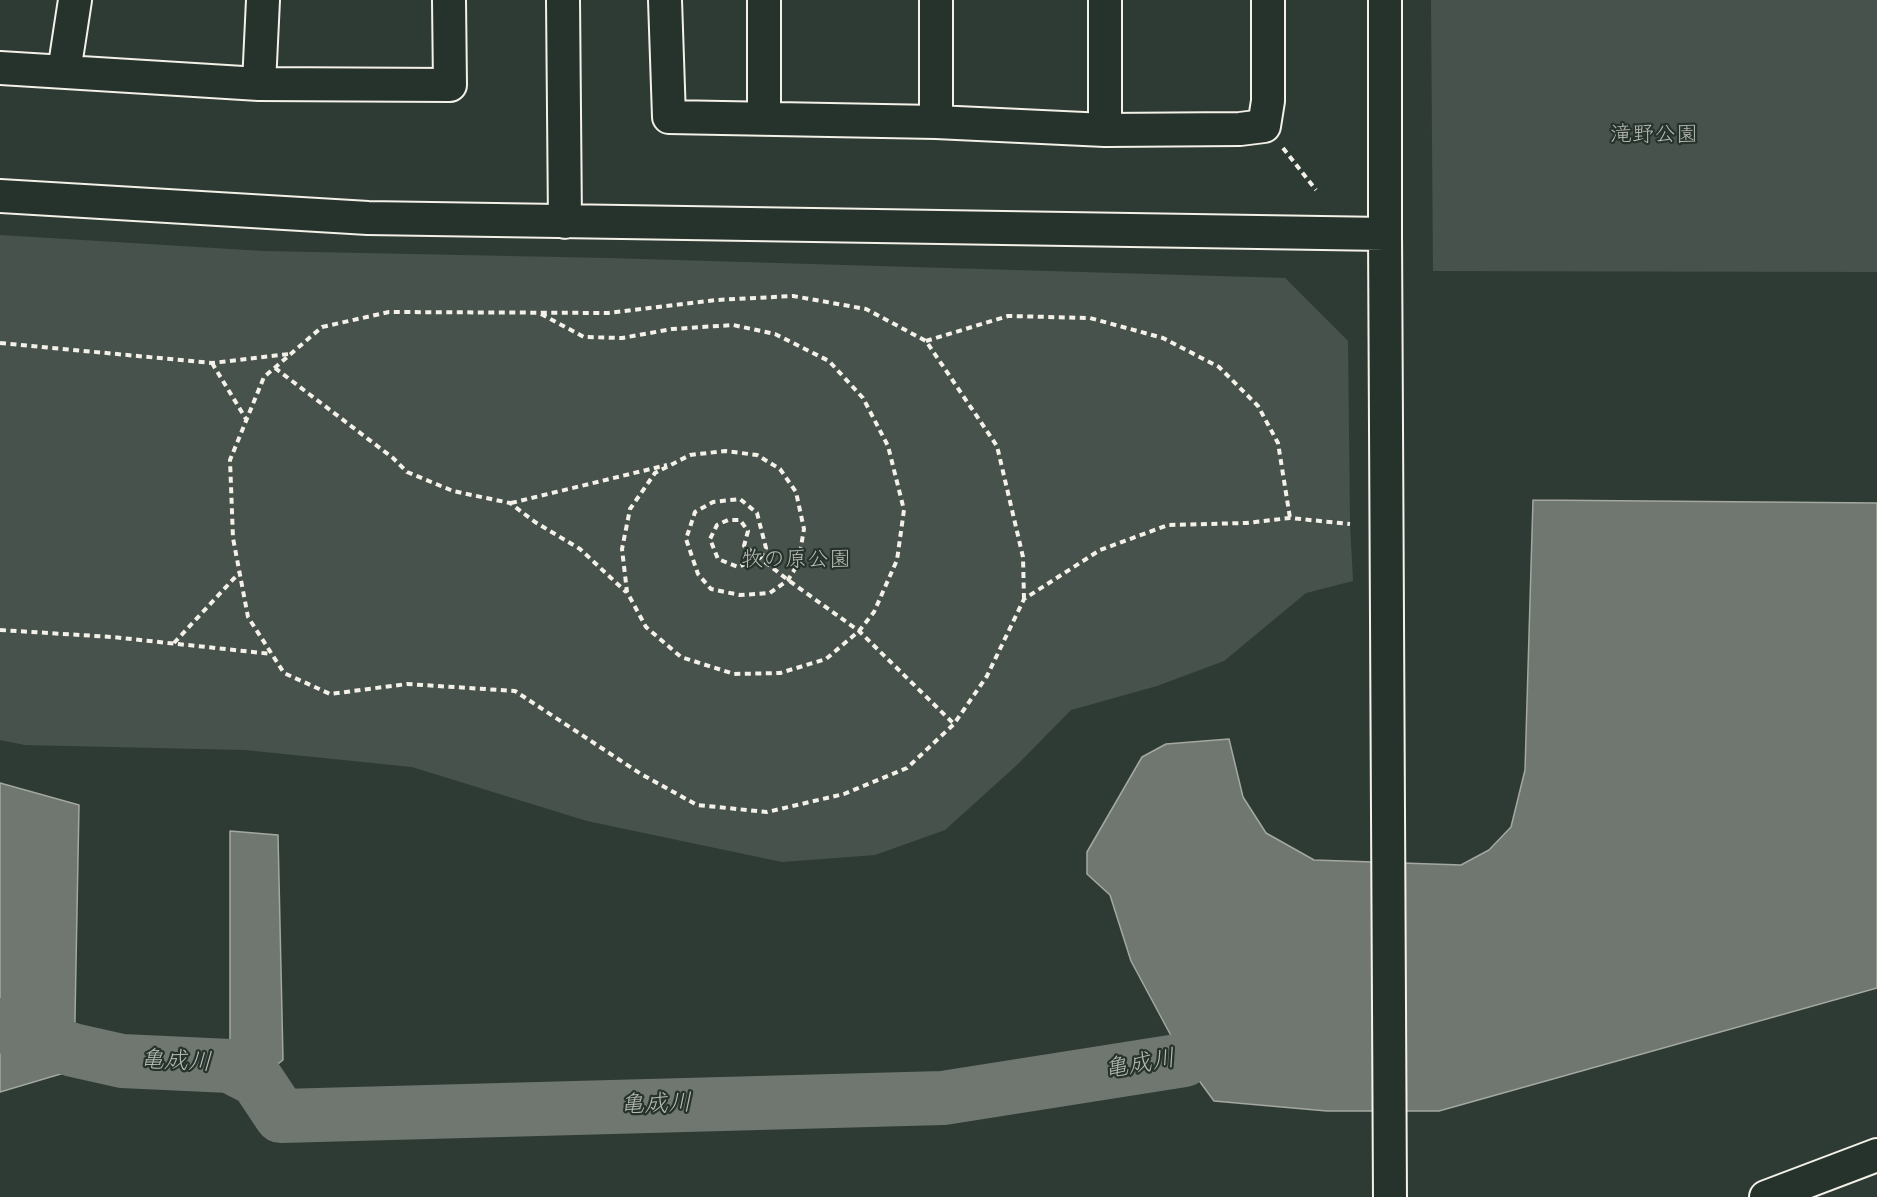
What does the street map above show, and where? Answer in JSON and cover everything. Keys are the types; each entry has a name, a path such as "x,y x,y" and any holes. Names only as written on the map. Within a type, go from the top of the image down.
{"street":[{"path":"64,72 75,0"},
{"path":"259,84 263,0"},
{"path":"0,68 259,84 450,85 449,0"},
{"path":"563,0 565,222"},
{"path":"665,0 669,117 936,122 1105,130 1240,129 1264,126 1268,101 1268,0"},
{"path":"764,0 764,118"},
{"path":"936,0 936,122"},
{"path":"1105,0 1105,130"},
{"path":"1385,0 1390,1195"},
{"path":"0,196 368,218 1385,234"},
{"path":"1766,1197 1877,1155"}],"path":[{"path":"1264,126 1316,190"},
{"path":"793,296 866,309 926,341 997,446 1023,557 1024,599 987,676 954,724 908,768 844,794 767,812 697,805 641,774 515,691 407,684 330,694 284,673 248,617 233,538 230,460 264,378 322,327 388,312 541,313 608,314 717,300 793,296"},
{"path":"275,368 393,458 407,472 453,491 510,503 535,522 580,549 627,592 646,627 681,657 734,674 780,673 826,659 859,632 874,612 897,560 904,510 888,446 863,398 829,362 775,334 733,325 672,329 622,338 584,337 541,313"},
{"path":"926,341 1008,316 1090,318 1163,339 1219,367 1258,406 1278,443 1290,518"},
{"path":"0,343 212,363 291,354"},
{"path":"212,363 246,420"},
{"path":"627,592 622,549 630,509 655,473 690,455 725,451 757,455 780,469 796,492 804,529 798,564 788,580 770,593 740,595 711,589 698,574 686,539 695,512 712,502 740,499 757,513 766,548 760,558 738,567 718,559 710,539 717,525 729,520 740,520 748,531 744,546 760,558 788,580 859,632 954,724"},
{"path":"510,503 674,463"},
{"path":"1024,599 1100,550 1168,525 1246,523 1290,518 1350,524"},
{"path":"173,644 239,573"},
{"path":"0,630 112,637 272,654"}],"green space":[{"name":"滝野公園","path":"1431,0 1877,0 1877,272 1433,271"},
{"name":"牧の原公園","path":"0,235 263,251 607,258 1285,278 1348,341 1350,524 1353,581 1306,593 1224,661 1157,686 1071,710 1017,765 945,830 875,855 782,862 587,821 412,767 245,750 25,745 0,740"}],"shaded area":[{"path":"1533,500 1877,503 1877,988 1439,1111 1327,1111 1214,1101 1184,1060 1131,961 1110,895 1087,874 1087,852 1142,757 1166,744 1229,739 1243,797 1266,833 1314,860 1461,865 1489,850 1511,827 1525,770"},
{"path":"0,783 79,805 74,1070 0,1092"},
{"path":"230,831 278,835 283,1060 257,1080 230,1066"}],"waterway":[{"name":"亀成川","path":"0,1025 73,1050 122,1061 230,1066 257,1080 281,1116 943,1098 1184,1060 1240,1011"}]}
